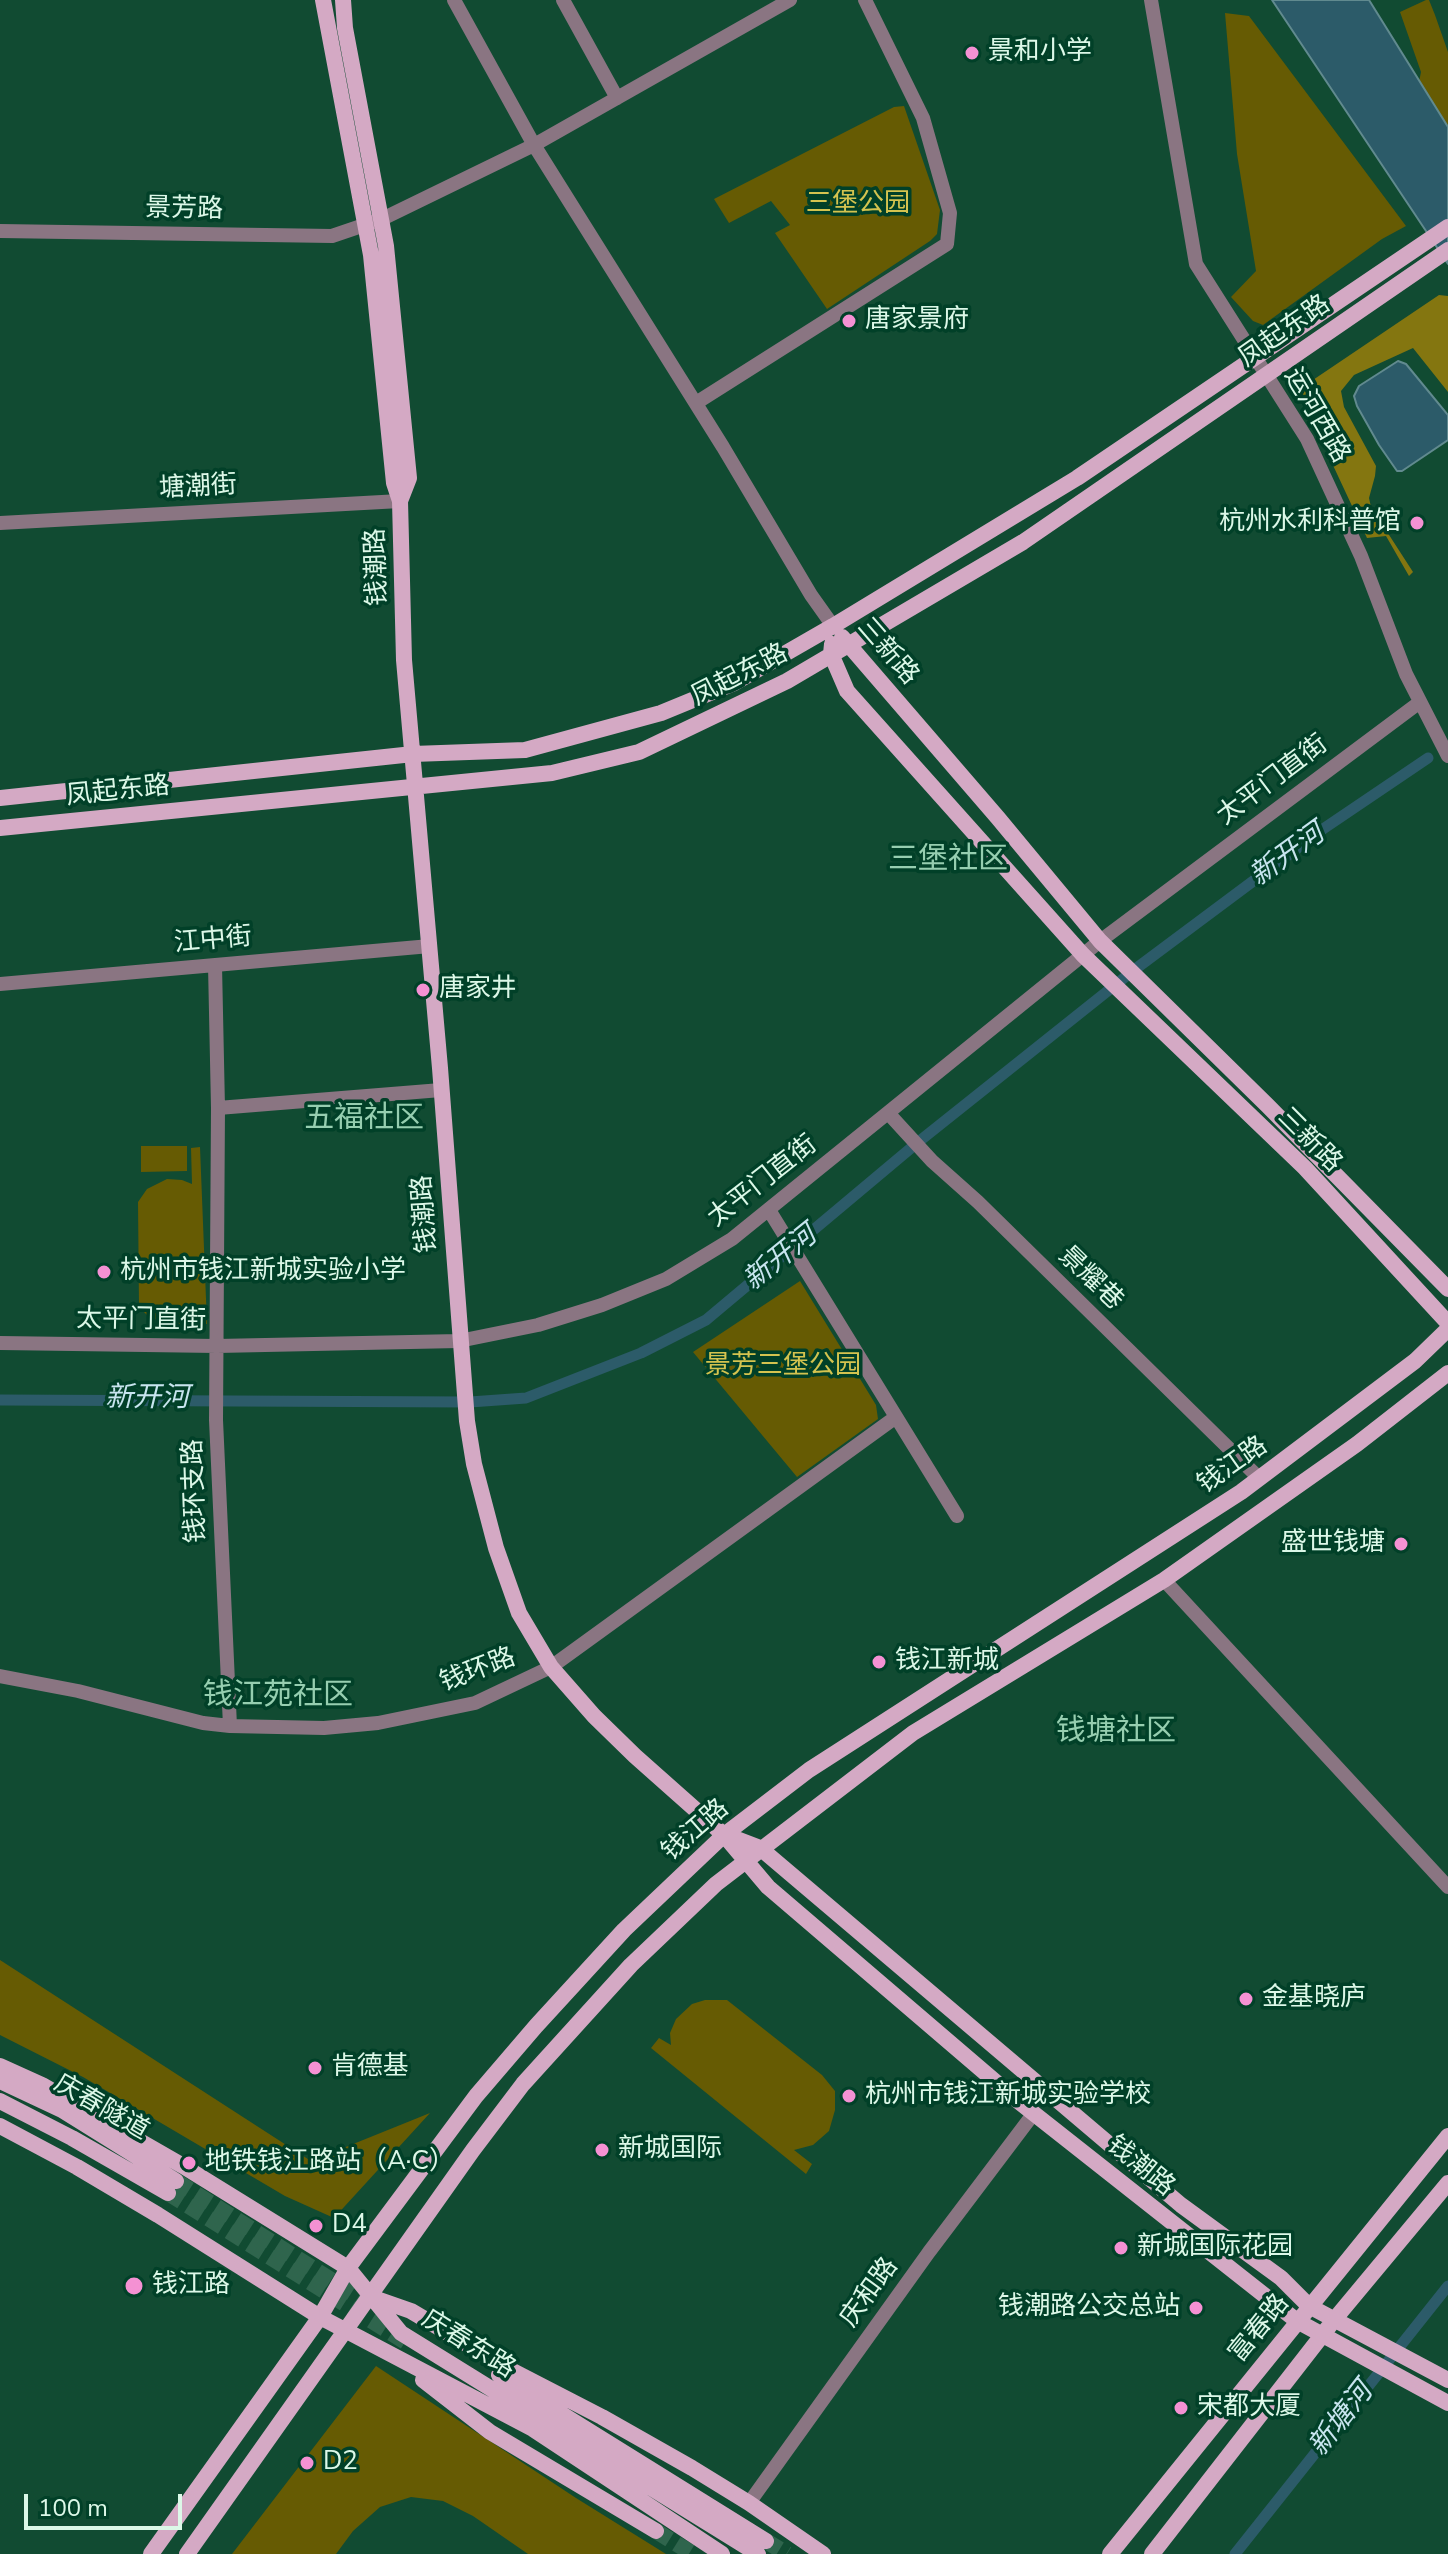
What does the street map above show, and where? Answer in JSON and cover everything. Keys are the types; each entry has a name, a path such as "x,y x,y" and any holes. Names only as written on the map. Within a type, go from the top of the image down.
{"main road":[{"name":"钱潮路","path":"323,0 371,255 394,483 400,501 404,660 467,1421 474,1464 496,1548 519,1613 551,1667 594,1716 724,1835 768,1887 1034,2113 1297,2321 1448,2403"},
{"name":"钱潮路","path":"343,0 345,28 382,219 409,478 400,501"},
{"name":"凤起东路","path":"0,798 413,754 525,750 661,713 734,683 1077,478 1448,227"},
{"name":"凤起东路","path":"0,828 552,773 639,752 747,701 1023,542 1448,250"},
{"name":"三新路","path":"833,626 1100,941 1448,1289"},
{"name":"三新路","path":"833,626 831,654 847,691 1083,955 1305,1168 1448,1323"},
{"name":"钱江路","path":"151,2554 320,2317 348,2268 476,2096 624,1930 724,1835 809,1770 1014,1640 1259,1478 1415,1361 1448,1329"},
{"name":"钱江路","path":"187,2554 523,2084 631,1965 716,1884 913,1733 1164,1580 1357,1444 1448,1373"},
{"name":"钱潮路","path":"724,1835 760,1848 1181,2205 1281,2278 1309,2306 1448,2380"},
{"path":"0,2066 42,2085 183,2166 348,2268 370,2296 762,2548"},
{"name":"庆春隧道","path":"0,2081 62,2110 172,2187 0,2101"},
{"name":"庆春东路","path":"0,2126 158,2215 320,2317 533,2429 722,2554"},
{"name":"富春路","path":"1110,2554 1448,2136"},
{"name":"富春路","path":"1152,2554 1322,2335 1448,2183"},
{"path":"370,2296 411,2311 509,2369 602,2417 749,2503 823,2554"},
{"path":"390,2354 490,2432 656,2531"}],"street":[{"path":"454,0 534,145 833,626"},
{"path":"563,0 617,98"},
{"name":"景芳路","path":"0,231 332,236 382,219 534,145 790,0"},
{"path":"696,403 947,244 950,213 923,118 865,0"},
{"name":"运河西路","path":"1151,0 1196,264 1307,439 1361,556 1406,674 1448,756"},
{"name":"塘潮街","path":"0,523 400,501"},
{"name":"太平门直街","path":"0,1343 217,1346 459,1341 538,1325 602,1305 666,1279 732,1239 1100,941 1420,702"},
{"name":"江中街","path":"0,984 430,946"},
{"name":"钱环支路","path":"215,965 218,1108 216,1420 230,1726"},
{"path":"218,1108 441,1090"},
{"name":"景耀巷","path":"889,1114 932,1161 978,1202 1259,1478"},
{"path":"769,1210 957,1516"},
{"name":"钱环路","path":"0,1676 203,1723 230,1726 324,1728 378,1723 475,1703 551,1667 896,1417"},
{"path":"1164,1580 1448,1887"},
{"name":"庆和路","path":"749,2503 929,2252 1034,2113"}],"green space":[{"path":"1429,0 1448,52 1448,127 1419,82 1421,72 1400,12"},
{"path":"1225,13 1249,16 1406,226 1382,239 1263,325 1253,321 1231,297 1256,271 1237,154"},
{"name":"三堡公园","path":"904,106 940,210 937,234 827,309 775,233 790,225 771,201 729,223 714,199 894,107"},
{"path":"141,1146 187,1146 187,1171 141,1172"},
{"path":"200,1147 207,1324 198,1324 198,1317 182,1325 166,1323 149,1317 139,1307 138,1202 147,1189 167,1179 192,1184 191,1148"},
{"name":"景芳三堡公园","path":"800,1281 876,1405 878,1419 797,1477 693,1352"},
{"path":"0,1960 311,2161 430,2113 334,2218 285,2196 83,2077 0,2035"},
{"path":"705,2000 727,2000 822,2075 835,2091 835,2110 829,2131 813,2145 794,2150 812,2164 806,2174 651,2048 659,2038 671,2045 670,2033 676,2019 692,2004"},
{"path":"376,2366 666,2554 528,2554 473,2516 443,2501 411,2497 380,2507 353,2531 336,2554 232,2554"}],"shaded area":[{"path":"1439,295 1448,296 1448,392 1413,348 1354,375 1341,391 1344,407 1376,466 1369,498 1371,507 1413,572 1409,576 1386,536 1367,538 1302,399 1304,386"}],"water":[{"path":"1272,0 1369,0 1448,127 1448,264"},
{"path":"1398,361 1406,364 1448,415 1448,440 1402,471 1397,471 1379,445 1354,396 1359,386"}],"waterway":[{"name":"新开河","path":"0,1400 470,1402 526,1398 641,1353 706,1320 917,1143 1134,970 1323,829 1428,758"},
{"name":"新塘河","path":"1235,2554 1448,2286"}],"tunnel":[{"path":"176,2181 375,2308"},
{"path":"168,2193 407,2343"},
{"path":"656,2531 693,2554"},
{"path":"766,2541 787,2554"}],"place":[{"name":"景和小学","path":"972,53"},
{"name":"唐家景府","path":"849,321"},
{"name":"杭州水利科普馆","path":"1417,523"},
{"name":"唐家井","path":"423,990"},
{"name":"杭州市钱江新城实验小学","path":"104,1272"},
{"name":"盛世钱塘","path":"1401,1544"},
{"name":"钱江新城","path":"879,1662"},
{"name":"金基晓庐","path":"1246,1999"},
{"name":"肯德基","path":"315,2068"},
{"name":"杭州市钱江新城实验学校","path":"849,2096"},
{"name":"新城国际","path":"602,2150"},
{"name":"地铁钱江路站（A·C）","path":"189,2163"},
{"name":"D4","path":"316,2226"},
{"name":"新城国际花园","path":"1121,2248"},
{"name":"钱江路","path":"134,2286"},
{"name":"钱潮路公交总站","path":"1196,2308"},
{"name":"宋都大厦","path":"1181,2408"},
{"name":"D2","path":"307,2463"}],"district":[{"name":"三堡社区","path":"948,861"},
{"name":"五福社区","path":"364,1120"},
{"name":"钱江苑社区","path":"278,1697"},
{"name":"钱塘社区","path":"1116,1733"}]}
